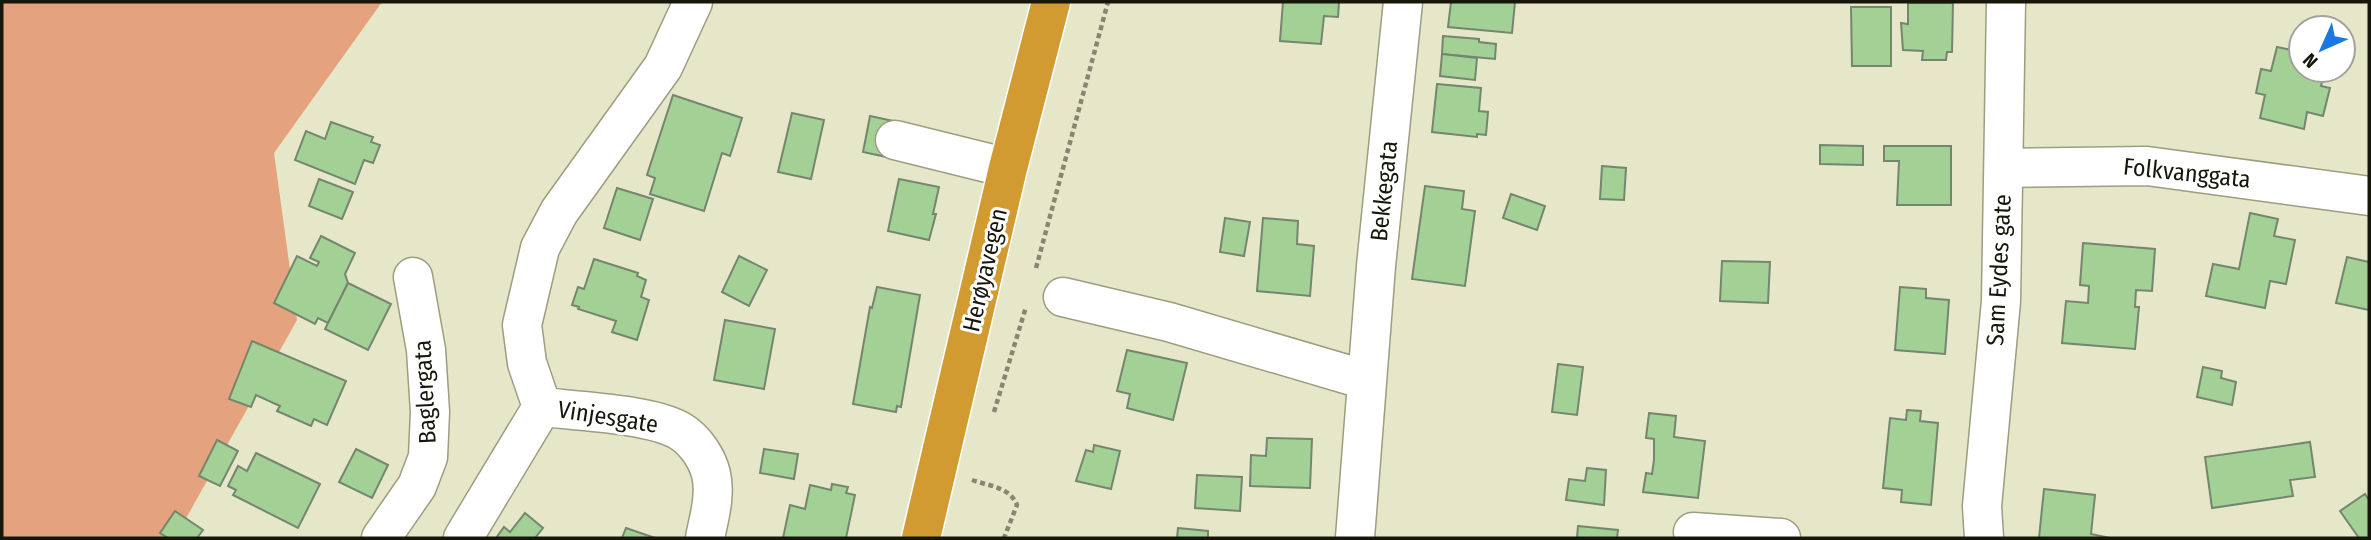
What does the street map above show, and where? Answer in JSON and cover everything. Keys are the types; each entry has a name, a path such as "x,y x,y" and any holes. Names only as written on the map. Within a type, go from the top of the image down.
{"highway":[{"name":"Herøyavegen","path":"921,538 1051,2"}],"street":[{"path":"463,538 542,407 527,363 522,325 540,248 565,202 663,67 693,2"},
{"name":"Bekkegata","path":"1355,538 1366,380 1403,2"},
{"name":"Sam Eydes gate","path":"1984,538 1982,506 2001,300 2006,2"},
{"path":"895,140 1009,168"},
{"name":"Folkvanggata","path":"2004,168 2147,166 2368,186"},
{"name":"Baglergata","path":"381,538 417,486 428,457 430,412 426,350 413,276"},
{"path":"1063,297 1169,323 1366,380"},
{"name":"Vinjesgate","path":"542,407 654,420 681,432 701,451 711,475 713,503 705,538"},
{"path":"1693,532 1781,538"}],"path":[{"path":"972,480 1007,491 1014,496 1017,505 1004,538"}],"shaded area":[{"path":"2,2 382,2 274,153 297,320 175,538 2,538"}],"building":[{"path":"1283,2 1339,2 1338,17 1324,16 1321,44 1280,41"},
{"path":"1451,2 1515,2 1512,33 1448,27"},
{"path":"1908,3 1953,3 1952,52 1947,52 1946,60 1922,60 1923,51 1903,50 1901,23 1908,24"},
{"path":"1851,7 1891,7 1891,66 1852,66"},
{"path":"1443,36 1479,39 1479,42 1496,44 1495,59 1442,54"},
{"path":"2277,47 2287,49 2287,84 2322,84 2330,88 2323,116 2307,112 2304,129 2260,118 2265,95 2256,93 2261,69 2271,71"},
{"path":"1442,54 1477,58 1475,80 1440,76"},
{"path":"1437,84 1481,88 1479,111 1488,112 1486,135 1477,134 1477,137 1432,132"},
{"path":"673,95 742,118 730,156 722,153 704,211 650,194 655,178 647,175"},
{"path":"792,113 824,120 811,179 778,172"},
{"path":"870,116 898,122 891,158 863,152"},
{"path":"331,122 373,137 371,142 380,145 373,163 364,160 355,184 295,160 306,131 325,139"},
{"path":"1820,145 1863,146 1863,165 1820,164"},
{"path":"1884,146 1951,146 1951,205 1897,205 1899,161 1884,161"},
{"path":"1602,166 1626,168 1624,200 1600,199"},
{"path":"319,179 353,192 342,219 309,206"},
{"path":"899,179 939,187 929,240 888,231"},
{"path":"1425,186 1464,191 1462,209 1475,211 1465,286 1412,279"},
{"path":"617,188 653,199 640,240 604,228"},
{"path":"1511,194 1545,206 1537,230 1503,218"},
{"path":"2250,213 2278,219 2274,236 2295,240 2286,284 2270,281 2265,308 2206,296 2213,264 2239,269"},
{"path":"1225,218 1250,222 1244,256 1220,252"},
{"path":"1263,218 1298,221 1297,244 1314,246 1310,296 1257,291"},
{"path":"321,236 355,253 345,274 348,283 328,323 318,318 315,324 274,303 297,256 317,266 319,262 310,258"},
{"path":"2083,243 2155,249 2152,291 2136,290 2135,307 2139,307 2135,349 2062,343 2066,301 2088,303 2089,286 2080,285"},
{"path":"739,256 767,270 749,306 722,292"},
{"path":"2347,257 2369,262 2369,310 2336,303"},
{"path":"594,259 638,273 637,276 646,280 641,297 649,300 637,340 612,332 616,321 572,305 578,287 584,289"},
{"path":"1722,261 1770,262 1768,303 1720,301"},
{"path":"348,283 391,304 368,350 325,329"},
{"path":"877,287 920,295 901,407 897,406 896,412 853,404 870,307 872,308"},
{"path":"1900,287 1926,289 1926,298 1949,300 1945,354 1895,350"},
{"path":"725,320 775,329 764,389 714,380"},
{"path":"252,341 346,381 327,425 314,419 311,426 277,411 280,406 256,395 251,407 229,399"},
{"path":"1127,350 1187,363 1173,420 1127,408 1130,394 1117,391"},
{"path":"1558,364 1583,367 1577,415 1552,412"},
{"path":"2203,367 2222,371 2221,378 2236,382 2232,405 2197,397"},
{"path":"1907,410 1921,411 1920,421 1938,423 1931,505 1901,502 1902,490 1883,488 1890,418 1906,420"},
{"path":"1649,413 1676,416 1674,437 1705,441 1698,498 1643,492 1646,473 1652,474 1654,460 1654,439 1646,438"},
{"path":"1267,438 1312,439 1310,488 1250,486 1251,455 1266,456"},
{"path":"217,440 238,451 220,486 199,476"},
{"path":"2310,442 2315,477 2290,480 2293,496 2212,508 2205,457"},
{"path":"1094,445 1120,451 1111,489 1076,481 1086,450 1093,452"},
{"path":"356,449 388,465 372,498 339,482"},
{"path":"764,449 798,454 794,479 760,473"},
{"path":"256,453 320,484 298,528 233,495 236,490 228,486 238,466 247,471"},
{"path":"1587,468 1606,470 1604,505 1566,500 1569,479 1585,481"},
{"path":"1197,475 1242,477 1240,511 1195,508"},
{"path":"832,484 848,487 846,493 855,495 846,538 783,538 790,505 805,509 810,485 831,490"},
{"path":"2044,489 2095,495 2091,534 2110,538 2039,538"},
{"path":"2365,494 2369,500 2369,538 2359,538 2340,511"},
{"path":"175,511 203,530 197,538 168,538 160,533"},
{"path":"525,513 543,528 535,538 496,538 504,527 510,532"},
{"path":"1578,526 1618,530 1617,538 1577,538"},
{"path":"626,528 655,538 622,538"},
{"path":"1178,528 1208,531 1208,538 1177,538"}]}
